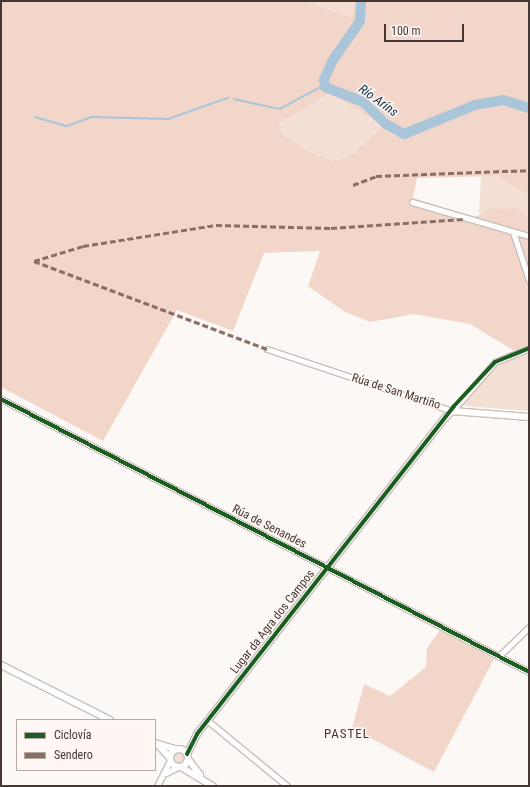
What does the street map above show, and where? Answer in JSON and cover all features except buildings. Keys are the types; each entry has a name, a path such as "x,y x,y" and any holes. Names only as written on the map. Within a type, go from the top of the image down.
{"street":[{"path":"412,202 464,219 529,236"},
{"path":"513,232 529,280"},
{"path":"452,411 495,362 529,348"},
{"name":"Rúa de San Martiño","path":"267,349 452,411 529,417"},
{"name":"Rúa de Senandes","path":"1,399 529,672"},
{"name":"Lugar da Agra dos Campos","path":"188,757 190,744 452,411"},
{"path":"499,656 529,627"},
{"path":"1,665 108,719"},
{"path":"208,721 287,786"},
{"path":"157,744 178,749 188,757 201,776 213,786"},
{"path":"157,744 170,759 180,767 201,776"},
{"name":"Lugar da Agra dos Campos","path":"178,749 190,744"},
{"path":"157,786 166,773 170,759 178,749"},
{"path":"166,773 180,767 188,757"}],"shaded area":[{"path":"1,1 305,1 351,18 356,1 529,1 529,196 497,176 417,178 413,198 475,217 489,209 516,208 529,216 529,349 513,350 470,324 414,314 370,322 345,312 308,286 320,251 264,253 233,331 177,310 103,441 1,387","holes":["330,93 383,126 349,157 332,161 300,147 278,130 282,122"]},
{"path":"305,1 356,1 351,19"},
{"path":"330,93 383,126 349,157 332,161 300,147 278,130 282,122"},
{"path":"481,176 497,176 529,196 529,216 516,208 479,213"},
{"path":"529,350 529,411 464,406 463,401 505,359"},
{"path":"440,630 494,659 434,772 352,728 364,684 390,696 426,667 427,648"},
{"path":"176,752 180,752 184,758 180,764 176,764 172,760 172,756"}],"waterway":[{"name":"Río Aríns","path":"361,1 360,21 333,60 324,79 325,87 363,102 386,124 404,134 475,105 503,100 529,108"},
{"path":"234,99 280,109 324,85"},
{"path":"35,117 67,126 92,117 168,119 228,98"}],"marked path":[{"path":"353,185 376,176 529,170"},
{"path":"34,261 83,246 216,225 331,228 464,219"},
{"path":"34,261 267,349"}],"cycle path":[{"path":"187,754 197,734 454,406 495,362 529,348"},
{"path":"1,399 529,672"}],"district":[{"name":"PASTEL","path":"347,734"}]}
